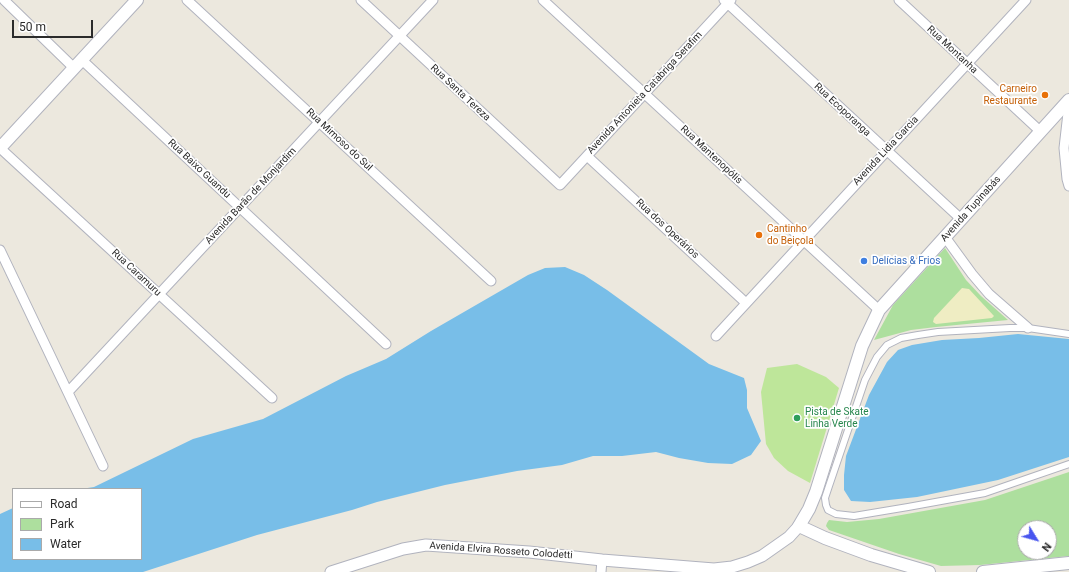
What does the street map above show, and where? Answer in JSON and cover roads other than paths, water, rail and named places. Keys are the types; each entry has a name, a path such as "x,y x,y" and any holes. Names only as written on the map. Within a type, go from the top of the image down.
{"main road":[{"path":"0,148 137,0"},
{"name":"Avenida Tupinabás","path":"799,526 809,509 816,492 862,346 879,310 1069,100"},
{"path":"799,526 825,538 871,555 929,572"},
{"path":"983,572 1025,570 1069,563"}],"street":[{"name":"Rua Baixo Guandu","path":"4,0 240,208 386,344"},
{"name":"Rua Mimoso do Sul","path":"187,0 491,281"},
{"name":"Rua Santa Tereza","path":"361,0 560,185"},
{"name":"Avenida Barão de Monjardim","path":"68,392 433,0"},
{"name":"Rua Mantenopólis","path":"543,0 879,310"},
{"name":"Rua Montanha","path":"899,0 1041,132"},
{"name":"Avenida Lidia Garcia","path":"716,336 1026,0"},
{"name":"Avenida Antonieta Catabriga Serafim","path":"560,185 728,1"},
{"name":"Rua Ecoporanga","path":"728,1 961,219"},
{"path":"1069,104 1064,148 1069,186"},
{"name":"Rua Caramuru","path":"0,148 272,398"},
{"name":"Rua dos Operários","path":"587,156 746,303"},
{"path":"945,236 972,274 989,294 1028,328"},
{"path":"0,250 103,466"},
{"path":"1069,334 1028,328 938,332 901,338 887,345 877,357 865,380 828,486 825,498 826,505 828,510 836,514 854,516 892,510 985,493 1069,464"},
{"name":"Avenida Tupinabás","path":"602,560 706,569 732,567 762,556 788,537 799,526"},
{"name":"Avenida Elvira Rosseto Colodetti","path":"331,572 402,549 426,545 529,552 602,560"},
{"path":"601,572 602,560"}],"water":[{"path":"565,267 584,275 709,364 744,378 747,390 747,408 761,441 751,455 732,464 708,463 656,452 622,456 593,456 562,465 517,471 445,485 377,502 257,535 143,572 0,572 0,514 12,508 12,560 142,560 142,488 88,488 94,487 193,439 263,419 346,376 386,359 528,275 545,268"},
{"path":"1018,334 1069,339 1069,457 998,480 917,497 870,502 851,501 844,490 846,456 869,395 887,362 898,350 912,345 942,340"}],"place":[{"name":"Carneiro Restaurante","path":"1045,95"},
{"name":"Cantinho do Beiçola","path":"759,235"},
{"name":"Delícias & Frios","path":"864,261"},
{"name":"Pista de Skate Linha Verde","path":"797,418"}]}
